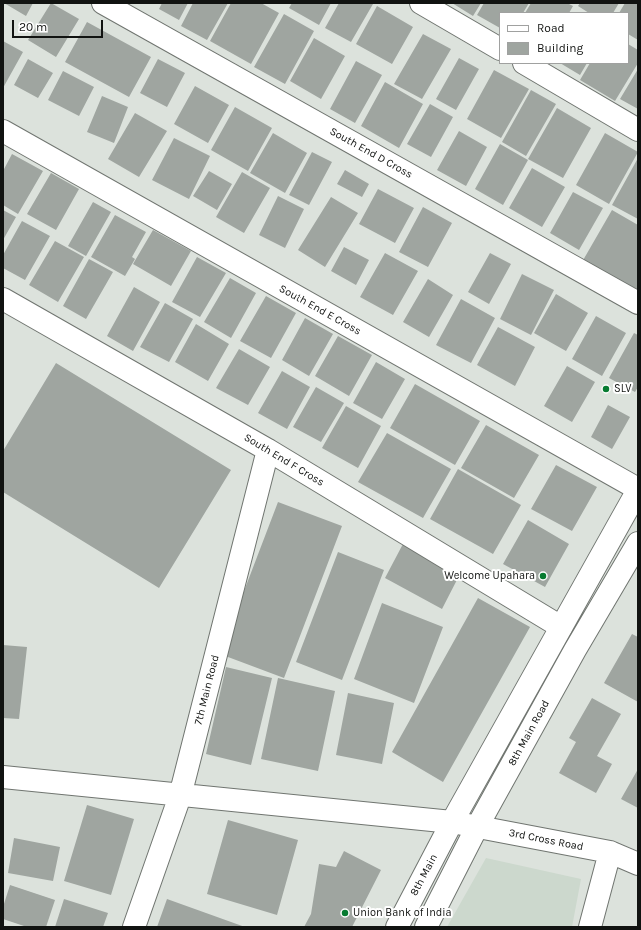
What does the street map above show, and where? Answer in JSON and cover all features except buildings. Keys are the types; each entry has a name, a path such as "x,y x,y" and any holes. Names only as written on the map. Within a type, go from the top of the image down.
{"street":[{"name":"South End D Cross","path":"103,3 638,303"},
{"path":"421,3 499,48"},
{"path":"526,64 638,130"},
{"name":"South End E Cross","path":"3,131 638,490"},
{"name":"South End F Cross","path":"3,300 268,450 561,627"},
{"name":"7th Main Road","path":"134,927 180,796 268,450"},
{"path":"452,822 638,490"},
{"name":"8th Main Road","path":"426,927 477,827 575,650 638,543"},
{"name":"3rd Cross Road","path":"4,783 180,796 452,822 610,852 638,864"},
{"name":"8th Main","path":"397,927 452,822"},
{"path":"590,927 610,852"}],"shaded area":[{"path":"486,858 581,879 572,927 447,927"}],"place":[{"name":"SLV","path":"606,389"},
{"name":"Welcome Upahara","path":"543,576"},
{"name":"Union Bank of India","path":"345,913"}]}
